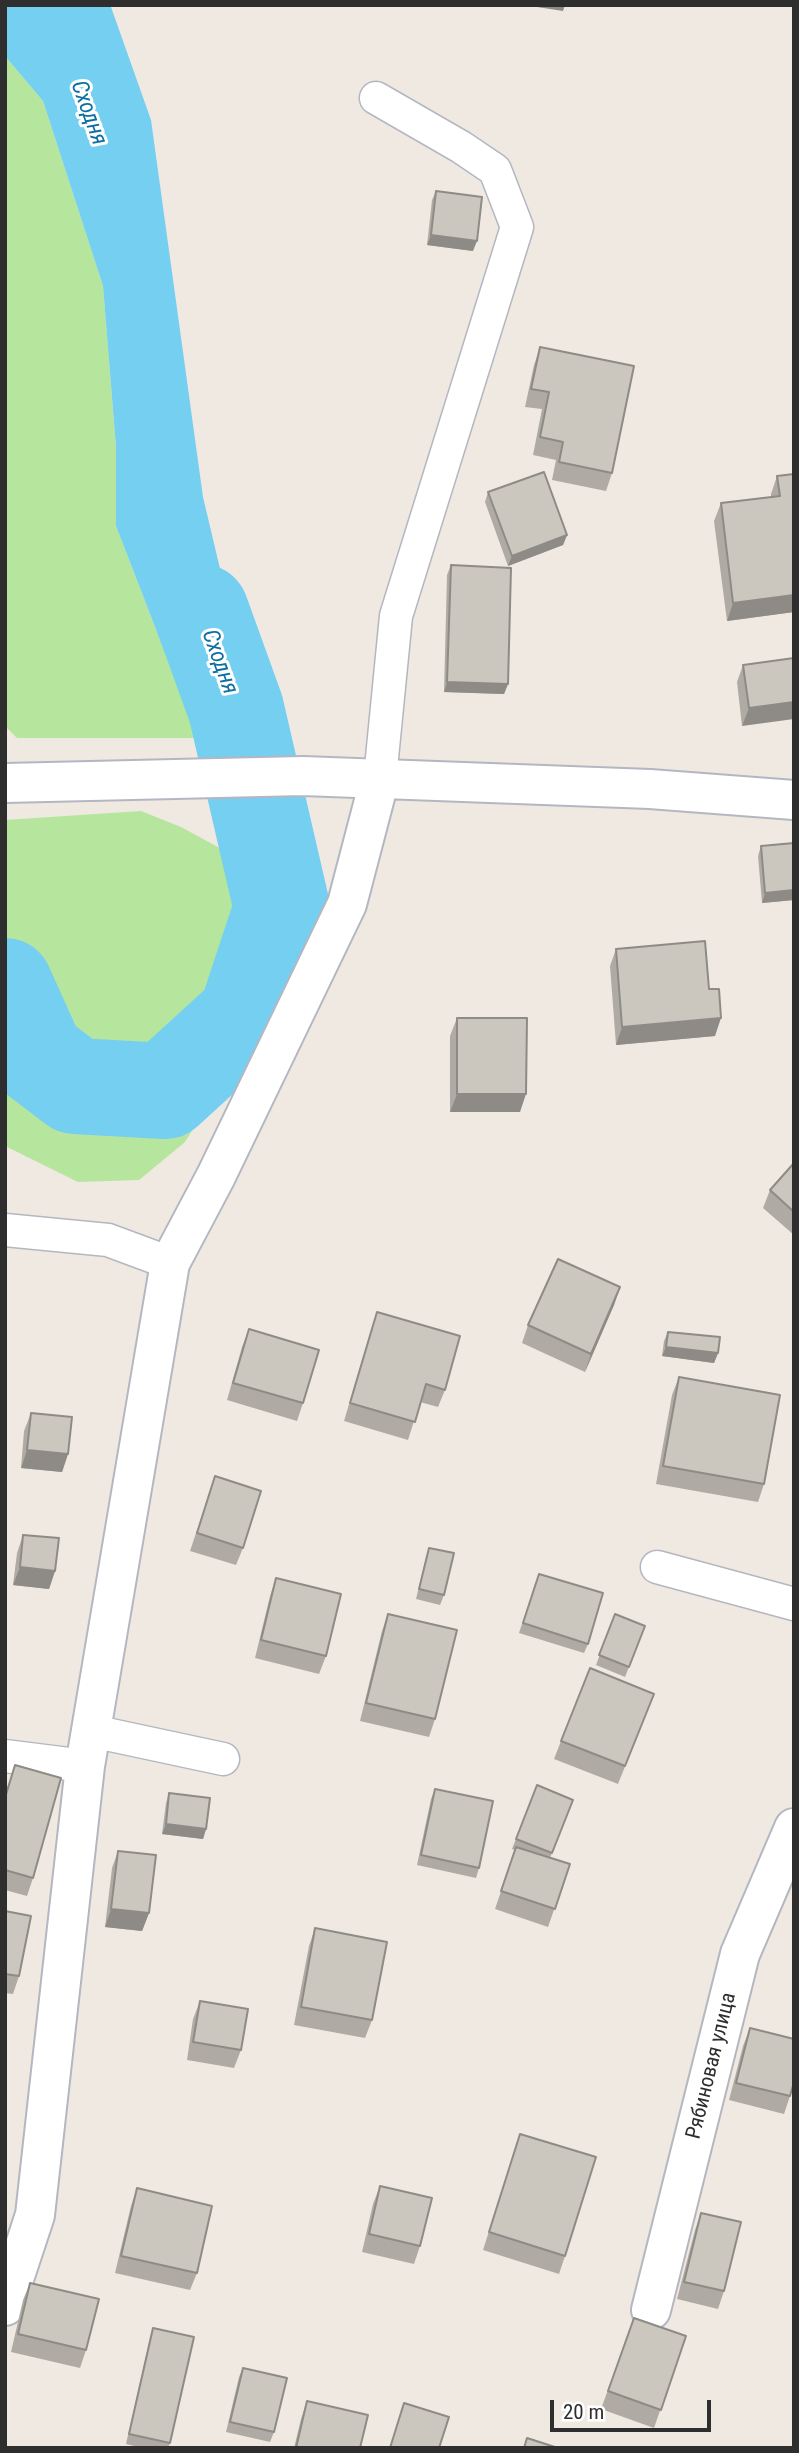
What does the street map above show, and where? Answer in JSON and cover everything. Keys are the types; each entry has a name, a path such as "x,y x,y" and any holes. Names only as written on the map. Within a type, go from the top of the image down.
{"street":[{"path":"5,783 303,776 650,789 794,800"},
{"path":"5,2305 35,2215 88,1749 170,1263 216,1176 347,904 380,778"},
{"name":"Рябиновая улица","path":"651,2310 740,1954 794,1828"}],"lane":[{"path":"376,98 495,170 517,227 396,616 380,778"},
{"path":"5,1230 108,1240 170,1263"},
{"path":"657,1567 794,1604"},
{"path":"5,1756 88,1749 223,1759"}],"green space":[{"path":"5,56 43,101 103,286 116,447 116,526 198,738 17,738 5,726"},
{"path":"141,811 181,827 238,858 266,916 223,964 227,1029 217,1091 185,1142 139,1180 78,1182 5,1146 5,820"}],"water":[{"path":"5,5 111,7 151,120 203,497 226,594 278,740 198,738 116,526 116,447 103,286 43,101 5,56"}],"building":[{"path":"436,191 482,197 477,241 431,235"},
{"path":"540,347 634,366 612,473 559,462 563,442 540,437 549,392 531,389"},
{"path":"544,472 567,535 512,556 488,492"},
{"path":"794,474 794,595 733,603 721,503 780,496 777,476"},
{"path":"451,565 511,568 508,684 447,682"},
{"path":"794,658 794,702 749,708 743,665"},
{"path":"794,843 794,890 765,893 761,846"},
{"path":"705,941 709,989 719,989 721,1018 622,1027 616,949"},
{"path":"457,1018 527,1018 526,1094 457,1094"},
{"path":"794,1163 794,1212 770,1190"},
{"path":"558,1259 620,1287 591,1354 528,1325"},
{"path":"377,1312 460,1336 445,1390 426,1384 415,1422 350,1403"},
{"path":"249,1329 319,1350 303,1403 233,1383"},
{"path":"668,1332 720,1337 718,1353 666,1347"},
{"path":"679,1377 780,1395 764,1484 663,1466"},
{"path":"31,1413 72,1417 68,1454 27,1450"},
{"path":"215,1476 261,1491 243,1548 197,1533"},
{"path":"23,1535 59,1538 55,1571 20,1567"},
{"path":"429,1548 454,1553 444,1595 419,1589"},
{"path":"539,1574 603,1593 588,1644 523,1623"},
{"path":"276,1578 341,1594 326,1656 261,1640"},
{"path":"388,1614 457,1630 435,1719 366,1703"},
{"path":"615,1614 645,1626 629,1667 599,1655"},
{"path":"590,1668 654,1694 625,1766 561,1741"},
{"path":"15,1765 61,1778 33,1878 5,1870 5,1798"},
{"path":"537,1785 573,1800 552,1853 516,1839"},
{"path":"435,1789 493,1801 479,1868 421,1855"},
{"path":"169,1793 210,1798 206,1829 166,1824"},
{"path":"516,1847 570,1864 555,1909 501,1891"},
{"path":"118,1851 156,1855 149,1913 111,1909"},
{"path":"5,1911 31,1916 19,1976 5,1974"},
{"path":"315,1928 387,1942 372,2020 301,2007"},
{"path":"200,2001 248,2009 241,2050 193,2042"},
{"path":"750,2028 794,2039 794,2082 790,2096 736,2083"},
{"path":"520,2134 596,2157 565,2256 489,2232"},
{"path":"380,2186 432,2198 420,2246 369,2234"},
{"path":"137,2188 212,2206 197,2273 121,2256"},
{"path":"701,2213 741,2222 724,2291 684,2282"},
{"path":"30,2283 99,2299 86,2350 18,2334"},
{"path":"634,2318 686,2336 661,2410 608,2391"},
{"path":"153,2328 194,2337 170,2443 129,2434"},
{"path":"243,2368 287,2378 274,2432 230,2422"},
{"path":"307,2401 368,2415 360,2448 296,2448"},
{"path":"404,2403 449,2417 439,2448 390,2448"},
{"path":"527,2438 558,2448 524,2448"}],"waterway":[{"name":"Сходня","path":"5,986 37,1057 75,1086 165,1091 246,1017 282,908 236,709 201,612"}]}
